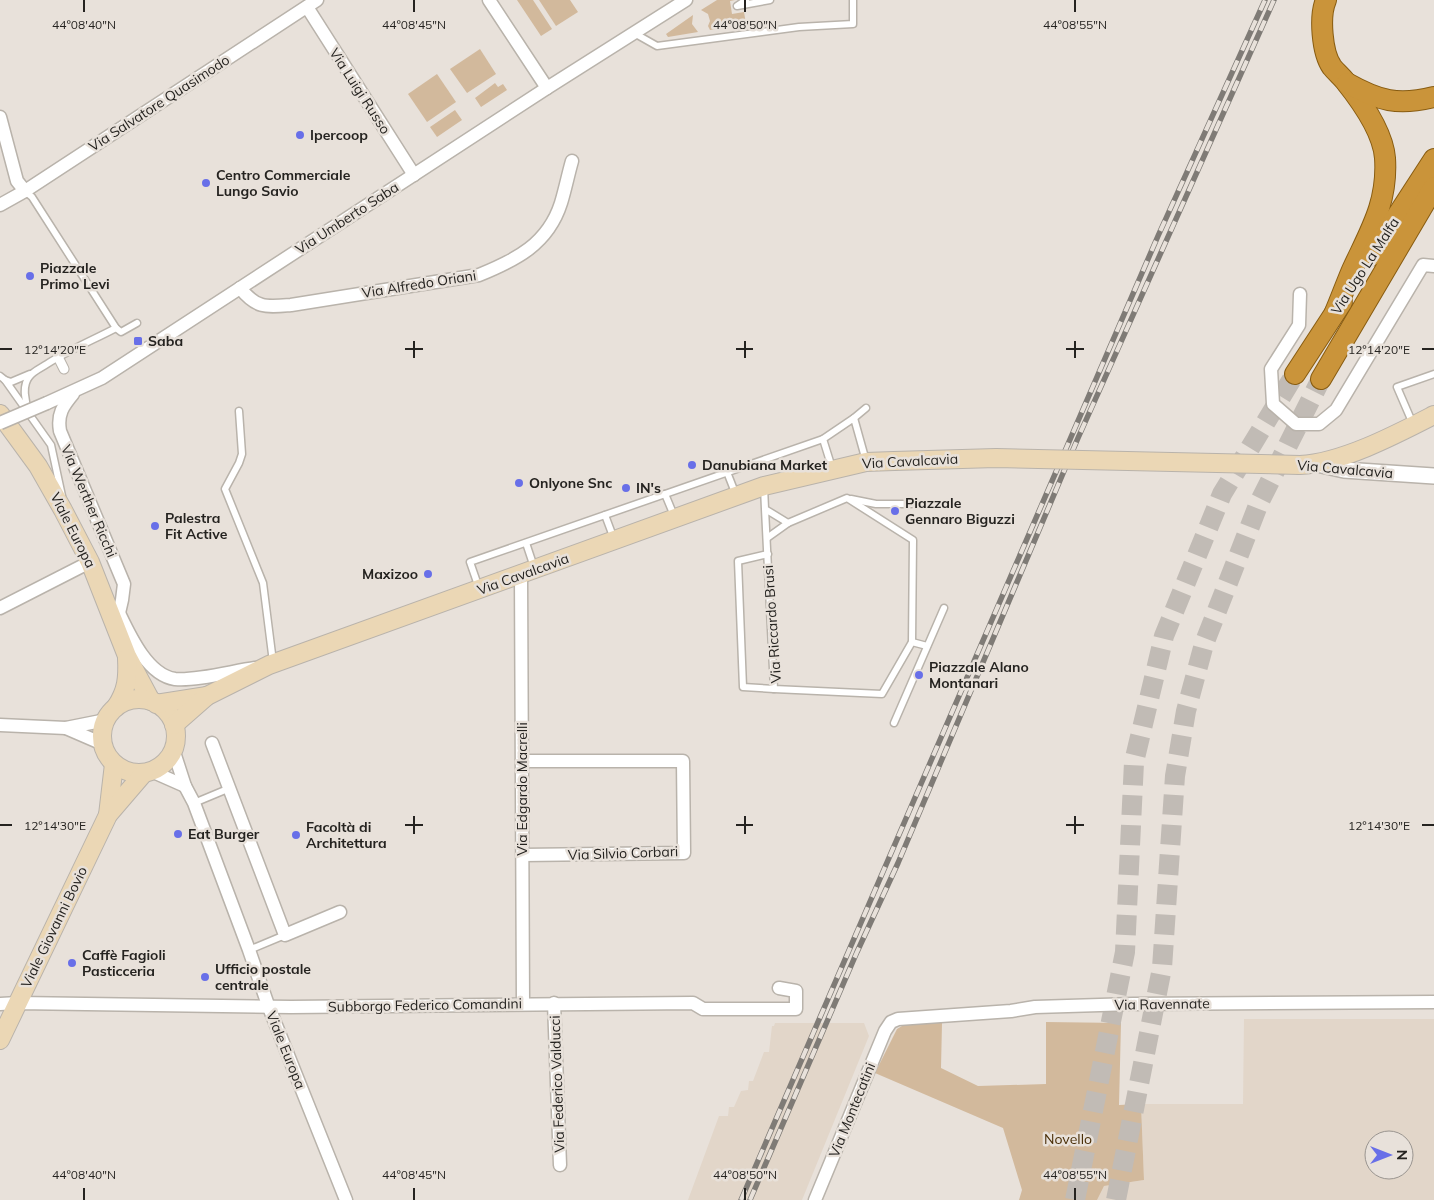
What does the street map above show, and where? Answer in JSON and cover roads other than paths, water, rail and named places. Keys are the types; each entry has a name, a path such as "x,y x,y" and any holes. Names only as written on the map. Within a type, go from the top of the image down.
{"highway":[{"path":"1326,0 1322,31 1331,65 1370,117 1381,137 1385,157 1385,188 1373,228 1352,270 1335,312"},
{"path":"1345,82 1380,98 1398,102 1434,97"},
{"name":"Via Ugo La Malfa","path":"1295,374 1434,159"},
{"name":"Via Ugo La Malfa","path":"1321,379 1434,187"}],"main road":[{"name":"Viale Europa","path":"0,414 38,466 63,510 90,562 127,656 153,702"},
{"path":"1308,464 1359,449 1434,415"},
{"name":"Via Cavalcavia","path":"174,725 207,696 271,664 528,573 764,486 832,469 866,462 996,458 1308,464"},
{"name":"Viale Europa","path":"111,714 125,694 128,671 127,656"},
{"name":"Via Cavalcavia","path":"153,702 207,696"},
{"path":"139,700 153,702 163,709 174,725 176,733 173,749 168,759 160,766 148,772 128,771 114,764 107,754 103,744 102,731 111,714 127,702 139,700"},
{"name":"Viale Giovanni Bovio","path":"108,815 114,764"},
{"name":"Viale Giovanni Bovio","path":"0,1040 108,815 148,772"}],"street":[{"path":"489,0 547,88"},
{"name":"Via Umberto Saba","path":"0,423 74,392 102,378 547,88 686,0"},
{"name":"Via Luigi Russo","path":"312,3 414,175"},
{"name":"Via Salvatore Quasimodo","path":"0,205 25,191 312,3"},
{"path":"0,116 17,181 25,191"},
{"name":"Via Alfredo Oriani","path":"240,288 256,304 264,306 291,305 478,275 507,264 532,248 549,227 561,205 572,161"},
{"path":"1300,294 1298,326 1271,369 1273,404 1296,424 1319,424 1336,410 1423,265 1434,266"},
{"path":"58,357 64,369"},
{"name":"Via Werther Ricchi","path":"74,392 60,412 58,421 60,431 124,584 119,613"},
{"name":"Via Cavalcavia","path":"1308,464 1344,470 1434,476"},
{"path":"0,608 90,562"},
{"name":"Via Cavalcavia","path":"90,562 140,652 154,668 165,675 175,678 191,678 271,664"},
{"name":"Via Edgardo Macrelli","path":"523,1004 522,761 528,573"},
{"path":"0,725 66,728 111,714"},
{"path":"66,728 103,744"},
{"path":"212,743 285,935 340,912"},
{"name":"Viale Europa","path":"173,749 185,786 194,803 249,950 268,1006 346,1200"},
{"name":"Via Silvio Corbari","path":"522,761 683,761 684,853 522,856"},
{"path":"148,772 185,786"},
{"name":"Subborgo Federico Comandini","path":"0,1004 291,1007 693,1003 703,1009 796,1009 796,991 779,988"},
{"name":"Via Ravennate","path":"891,1022 907,1017 1011,1011 1054,1006 1434,1002"},
{"name":"Via Federico Valducci","path":"554,1003 560,1166"},
{"name":"Via Montecatini","path":"815,1200 885,1031 891,1022"}],"lane":[{"path":"746,0 737,6 770,0"},
{"path":"634,33 657,46 799,27 854,24 852,0"},
{"path":"25,191 32,197 116,328 121,332 137,323"},
{"path":"2,378 11,382 33,373 58,357 116,328"},
{"path":"30,414 26,404 25,392 27,379 33,373"},
{"path":"1413,425 1398,387 1434,374"},
{"path":"2,378 51,445 60,482 63,510"},
{"path":"480,590 470,562 823,439 866,408"},
{"path":"239,411 242,454 240,463 225,489 263,583 271,664"},
{"path":"854,418 866,462"},
{"path":"823,439 832,469"},
{"path":"727,472 736,496"},
{"name":"Via Riccardo Brusi","path":"764,486 774,689 882,694 912,642 913,540 847,498"},
{"path":"665,494 675,519"},
{"path":"767,538 788,523 847,498 876,504 911,504"},
{"path":"765,510 788,523"},
{"path":"605,516 615,540"},
{"path":"526,543 528,573"},
{"path":"768,554 738,561 743,687 774,689"},
{"path":"894,723 944,608"},
{"path":"912,642 928,646"},
{"path":"194,803 230,788"},
{"path":"249,950 285,935"}],"tunnel":[{"path":"1075,1200 1125,952 1134,762 1164,636 1222,494 1295,374"},
{"path":"1116,1200 1162,968 1175,776 1186,711 1204,644 1259,503 1321,379"}],"railway":[{"path":"741,1200 1158,236 1265,0"},
{"path":"750,1200 857,952 898,863 1078,438 1274,0"}],"place":[{"name":"Ipercoop","path":"300,135"},
{"name":"Centro Commerciale Lungo Savio","path":"206,183"},
{"name":"Piazzale Primo Levi","path":"30,276"},
{"name":"Saba","path":"138,341"},
{"name":"Danubiana Market","path":"692,465"},
{"name":"Onlyone Snc","path":"519,483"},
{"name":"IN's","path":"626,488"},
{"name":"Piazzale Gennaro Biguzzi","path":"895,511"},
{"name":"Palestra Fit Active","path":"155,526"},
{"name":"Maxizoo","path":"428,574"},
{"name":"Piazzale Alano Montanari","path":"919,675"},
{"name":"Eat Burger","path":"178,834"},
{"name":"Facoltà di Architettura","path":"296,835"},
{"name":"Caffè Fagioli Pasticceria","path":"72,963"},
{"name":"Ufficio postale centrale","path":"205,977"}],"park label":[{"name":"Novello","path":"1068,1139"}]}
